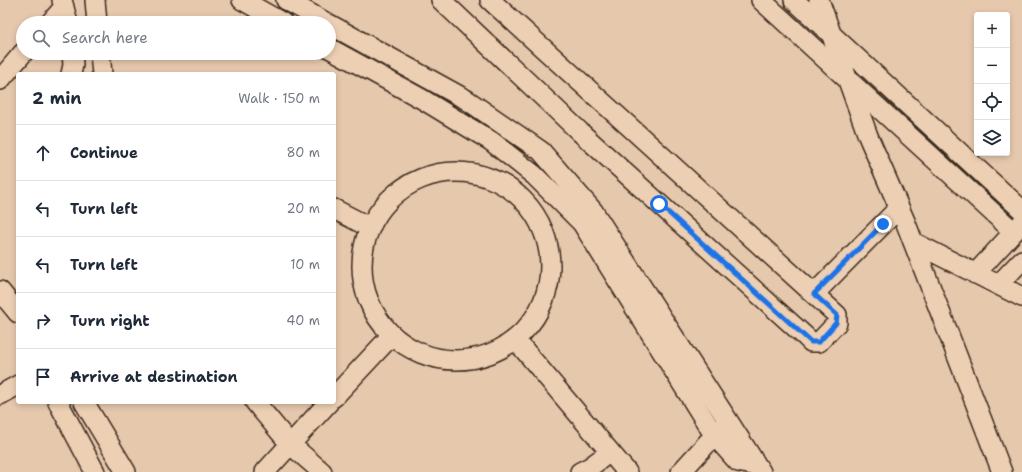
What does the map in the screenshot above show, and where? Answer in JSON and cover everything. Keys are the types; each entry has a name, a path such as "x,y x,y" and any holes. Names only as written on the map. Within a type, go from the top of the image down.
{"street":[{"path":"95,0 96,16"},
{"path":"242,0 271,16"},
{"path":"286,0 313,16"},
{"path":"295,0 316,16"},
{"path":"441,0 580,132 811,342 819,342 836,323 837,315 490,0"},
{"path":"761,0 848,80 1018,227 976,274"},
{"path":"794,0 1022,210"},
{"path":"819,0 868,136 900,209 1002,472"},
{"path":"336,29 467,100 541,151 593,210 728,420 747,465"},
{"path":"336,52 422,99 491,141 534,175 582,223 714,436 747,465"},
{"path":"0,80 18,60"},
{"path":"71,72 73,60"},
{"path":"101,60 102,72"},
{"path":"461,171 498,180 528,203 546,236 551,274 540,310 515,340 488,355 457,360 426,355 398,341 377,318 364,289 361,258 369,227 391,196 423,176 461,171"},
{"path":"814,294 893,214 900,209"},
{"path":"336,210 369,227"},
{"path":"913,242 1022,297"},
{"path":"998,285 1022,260"},
{"path":"0,292 16,311"},
{"path":"336,395 392,334"},
{"path":"515,340 627,472"},
{"path":"0,395 16,386"},
{"path":"59,404 95,472"},
{"path":"85,404 126,472"},
{"path":"257,404 290,444 322,472"},
{"path":"265,472 327,404"},
{"path":"682,472 728,420"},
{"path":"580,472 590,467 610,452"}],"route":[{"path":"659,204 811,342 819,342 836,323 837,315 814,294 883,224"}]}
